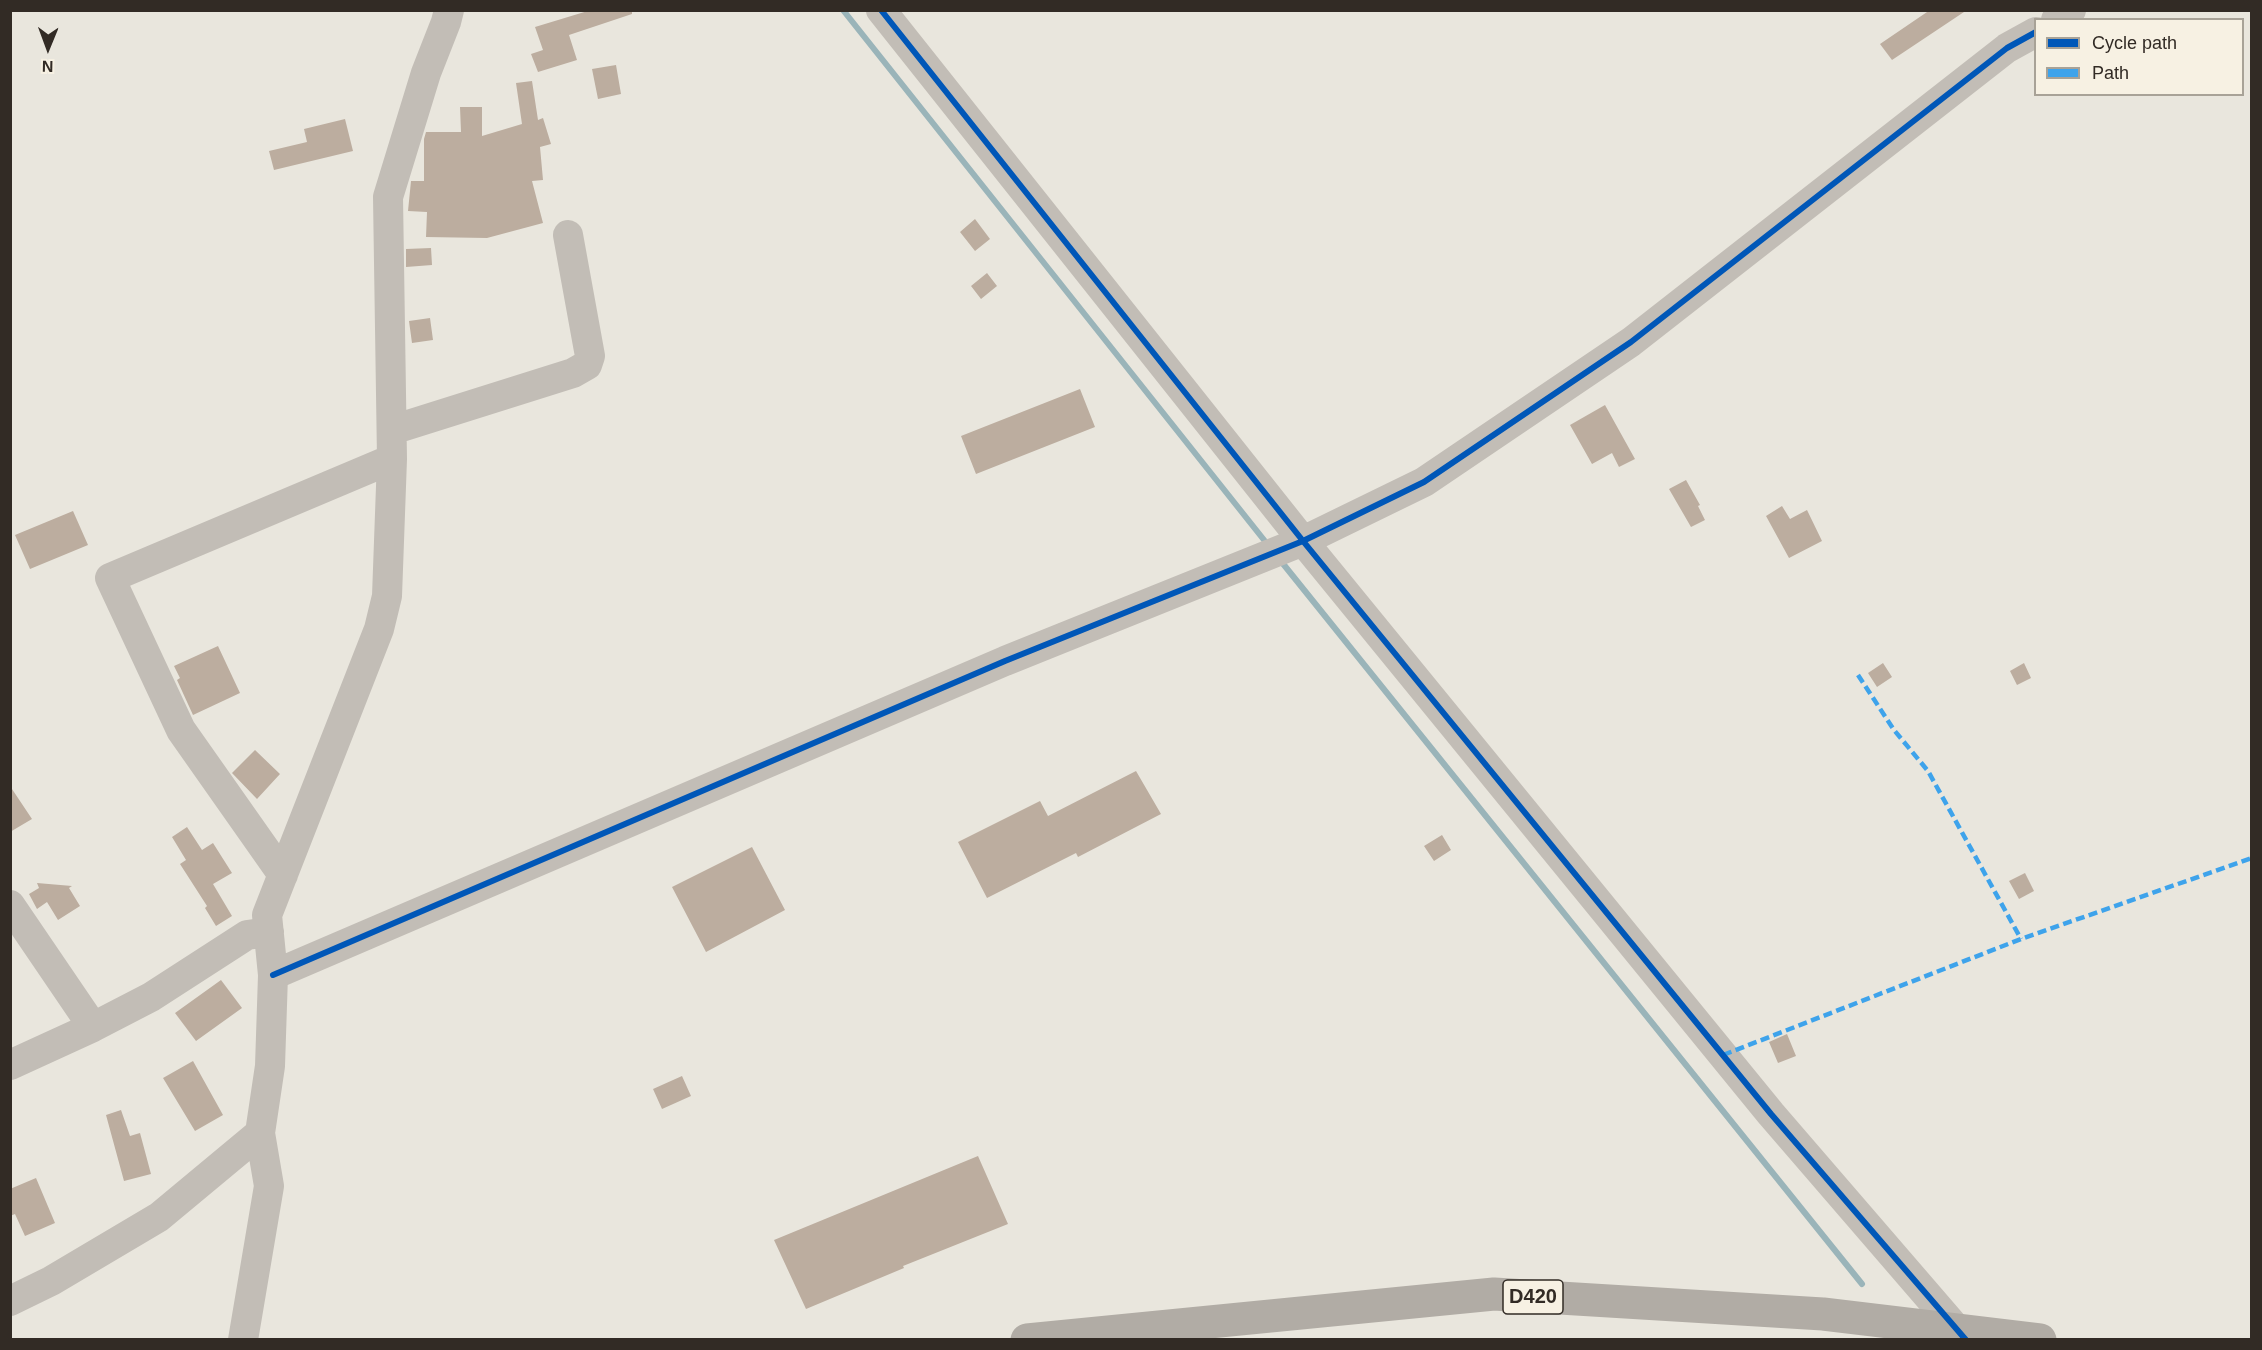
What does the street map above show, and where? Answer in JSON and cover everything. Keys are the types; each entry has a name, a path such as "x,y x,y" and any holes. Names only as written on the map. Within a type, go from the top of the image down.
{"main road":[{"name":"D420","path":"1027,1340 1494,1294 1823,1314 1962,1335 2040,1340"}],"street":[{"path":"243,1340 269,1186 260,1133 270,1066 273,975 267,915 379,629 387,596 392,444 388,197 426,73 447,22 449,10"},
{"path":"881,10 1303,541 1771,1114 1962,1335"},
{"path":"273,975 1005,662 1303,541 1424,482 1631,342 2007,48 2034,33"},
{"path":"283,874 181,730 110,578 392,444 573,373 587,365 590,356 568,235"},
{"path":"10,905 93,1027"},
{"path":"10,1065 93,1027 151,997 247,935 269,932"},
{"path":"10,1301 51,1281 159,1217 260,1133"}],"building":[{"path":"591,10 632,10 632,14 569,35 577,60 538,72 531,54 543,50 535,27"},
{"path":"1930,10 1967,10 1892,60 1880,44"},
{"path":"616,65 621,94 598,99 592,69"},
{"path":"532,81 538,120 543,118 551,144 540,147 543,180 532,181 543,223 487,238 426,237 427,212 408,211 411,181 424,181 426,132 461,132 460,107 482,107 482,136 522,124 516,83"},
{"path":"345,119 353,151 274,170 269,151 307,142 304,129"},
{"path":"975,219 990,239 975,251 960,232"},
{"path":"431,248 432,265 406,267 406,249"},
{"path":"987,273 997,286 981,299 971,286"},
{"path":"430,318 433,340 412,343 409,321"},
{"path":"1080,389 1095,427 976,474 961,436"},
{"path":"1605,405 1635,459 1619,467 1612,453 1592,464 1570,425"},
{"path":"1686,480 1700,505 1698,506 1705,520 1691,527 1669,489"},
{"path":"1782,506 1790,519 1807,510 1822,541 1789,558 1766,516"},
{"path":"73,511 88,545 30,569 15,535"},
{"path":"218,646 240,693 193,715 177,680 180,678 174,666"},
{"path":"1883,663 1892,677 1877,687 1868,673"},
{"path":"2024,663 2031,678 2017,685 2010,671"},
{"path":"255,750 280,774 257,799 232,773"},
{"path":"1136,771 1161,814 1078,857 1076,853 987,898 958,842 1040,801 1048,816"},
{"path":"10,786 32,819 10,832"},
{"path":"187,827 202,850 213,843 232,873 213,884 232,916 216,926 205,908 207,906 180,864 186,860 172,837"},
{"path":"1442,835 1451,850 1434,861 1424,846"},
{"path":"752,847 785,910 706,952 672,887"},
{"path":"2025,873 2034,891 2019,899 2009,881"},
{"path":"37,883 72,886 69,888 80,906 58,920 47,902 37,909 29,894 39,888"},
{"path":"221,980 242,1008 196,1041 175,1013"},
{"path":"1787,1034 1796,1056 1778,1063 1769,1042"},
{"path":"193,1061 223,1115 195,1131 163,1078"},
{"path":"682,1076 691,1096 662,1109 653,1089"},
{"path":"121,1110 130,1136 140,1133 151,1174 124,1181 106,1115"},
{"path":"978,1156 1008,1224 903,1266 904,1268 806,1309 774,1240"},
{"path":"36,1178 55,1223 25,1236 15,1214 10,1216 10,1189"}],"waterway":[{"path":"843,10 1268,545"},
{"path":"1280,560 1862,1284"}],"marked path":[{"path":"1858,675 1894,730 1928,771 2021,939"},
{"path":"1723,1055 2021,939 2252,858"}],"cycle path":[{"path":"881,10 1303,541 1771,1114 1966,1340"},
{"path":"273,975 1005,661 1303,541 1424,482 1631,342 2007,48 2034,33"}]}
